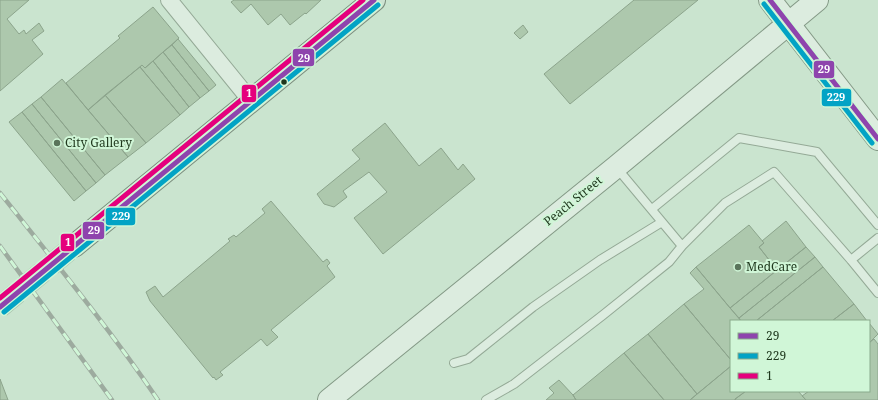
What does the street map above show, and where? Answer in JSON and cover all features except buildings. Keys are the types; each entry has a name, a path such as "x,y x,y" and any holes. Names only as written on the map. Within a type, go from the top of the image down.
{"main road":[{"path":"74,246 374,0"},
{"path":"770,0 878,139"},
{"name":"Peach Street","path":"329,400 616,167 817,0"}],"street":[{"path":"169,0 252,101"}],"lane":[{"path":"652,209 739,138 817,152 878,225"},
{"path":"616,167 682,246"},
{"path":"486,400 514,384 669,262 682,246 725,203 774,172 878,293"},
{"path":"454,363 468,359 533,307 600,260 662,222"},
{"path":"851,260 878,238"}],"tunnel":[{"path":"0,307 74,246"}],"railway":[{"path":"0,193 101,321 158,400"},
{"path":"0,246 112,400"}],"transit line":[{"name":"1","path":"0,298 363,0"},
{"name":"29","path":"0,307 374,0"},
{"name":"29","path":"770,0 878,139"},
{"name":"229","path":"764,4 872,143"},
{"name":"229","path":"4,312 378,5"}],"place":[{"name":"City Gallery","path":"57,143"},
{"name":"MedCare","path":"738,267"}]}
